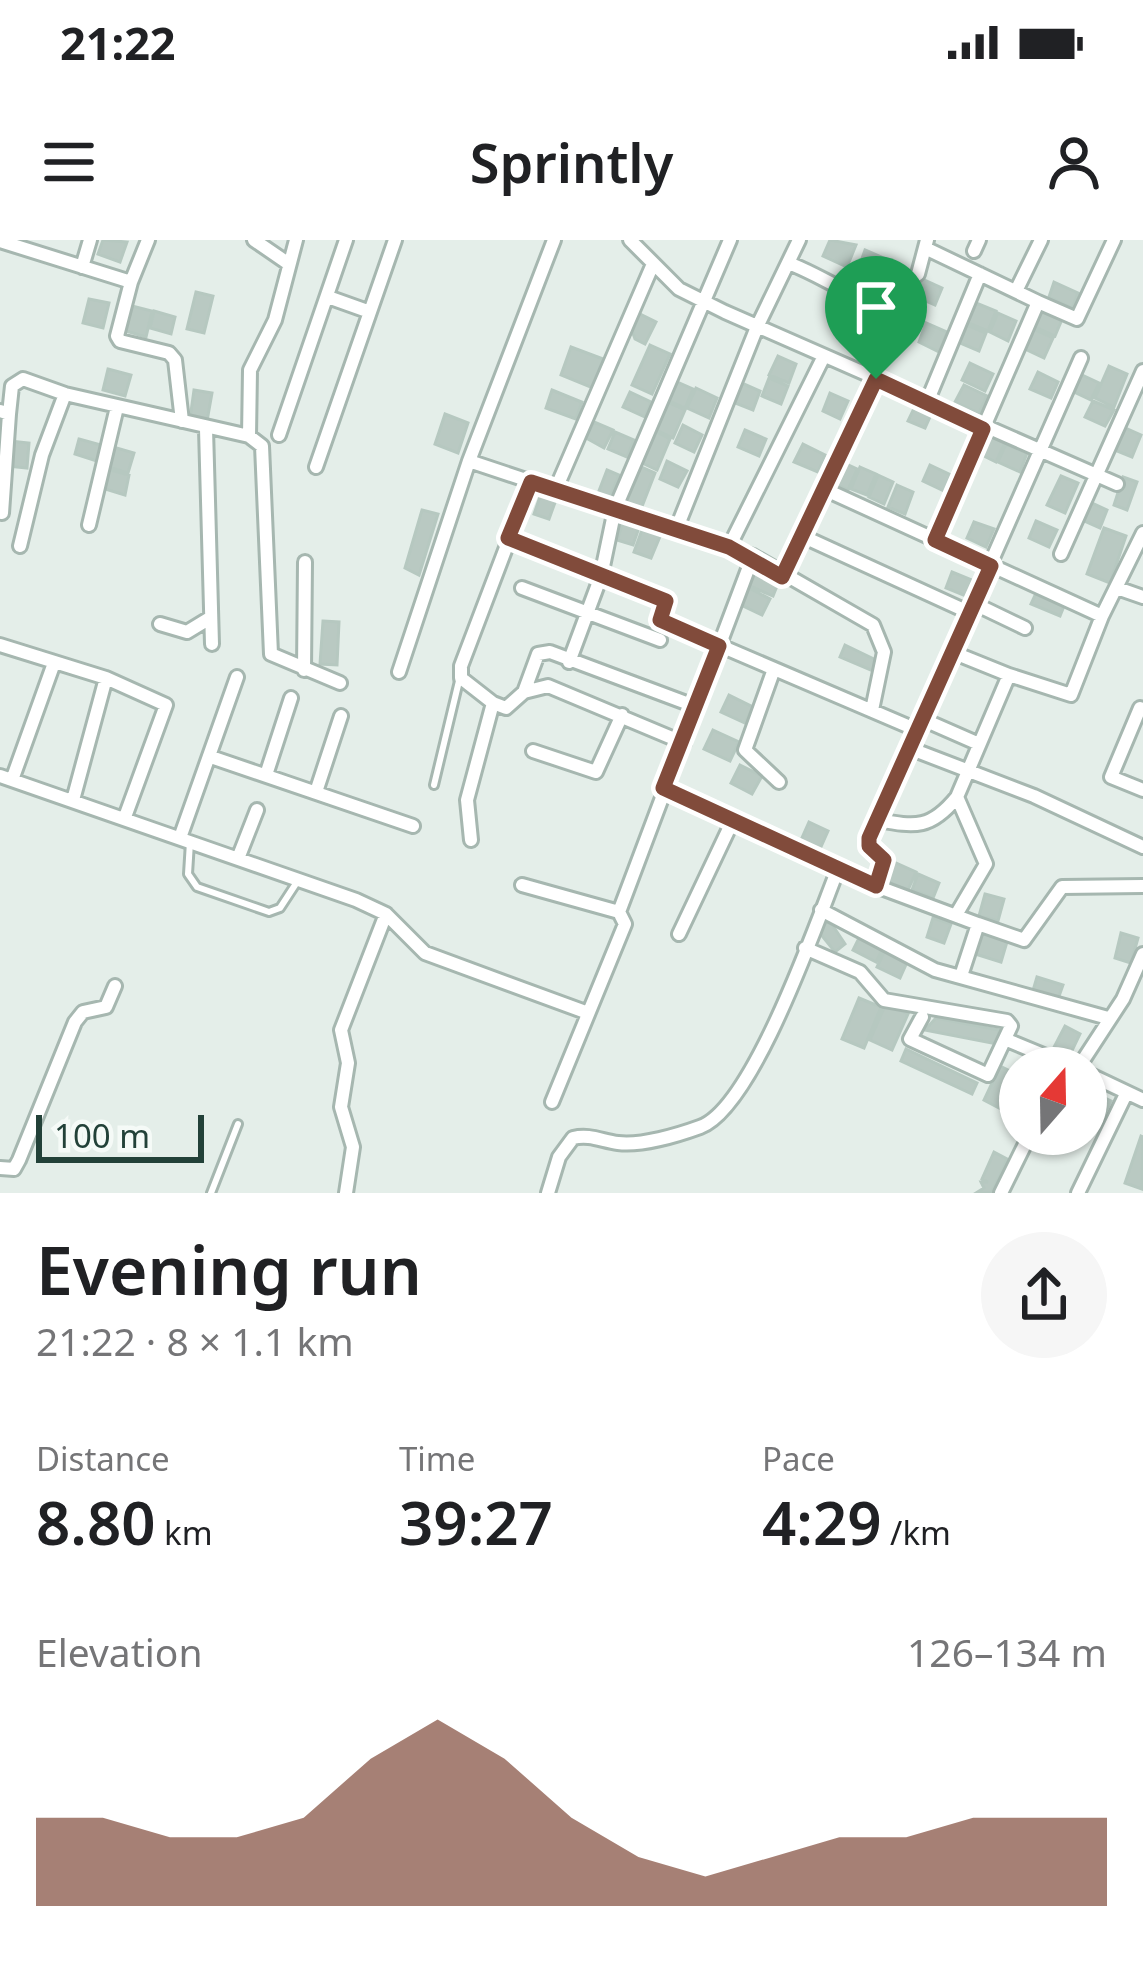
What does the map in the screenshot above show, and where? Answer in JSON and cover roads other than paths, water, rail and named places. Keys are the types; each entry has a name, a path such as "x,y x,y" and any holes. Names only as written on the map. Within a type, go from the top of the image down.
{"street":[{"path":"82,267 90,240"},
{"path":"148,240 130,282 117,336 169,353 175,360 182,421"},
{"path":"254,240 289,264"},
{"path":"249,436 250,370 275,320 296,240"},
{"path":"279,435 346,240"},
{"path":"316,467 394,240"},
{"path":"399,672 469,460 554,240"},
{"path":"630,240 679,289 983,429 1117,484"},
{"path":"569,662 601,576 615,508 730,240"},
{"path":"676,530 757,326 799,240"},
{"path":"1016,291 1041,240"},
{"path":"790,264 859,295 886,296 918,274 926,244 1077,320 1114,240"},
{"path":"0,241 33,245 130,282"},
{"path":"555,491 653,264"},
{"path":"927,402 980,274"},
{"path":"328,297 370,312"},
{"path":"935,540 1039,302"},
{"path":"729,547 824,356"},
{"path":"876,886 884,860 868,843 1081,358"},
{"path":"1061,554 1143,371"},
{"path":"782,577 876,379"},
{"path":"2,513 5,412 16,380 249,436 262,446 271,654 340,683"},
{"path":"20,547 42,455 65,394"},
{"path":"89,525 117,407"},
{"path":"206,429 212,644"},
{"path":"469,460 753,556 873,626 884,652 872,710"},
{"path":"531,482 461,678 506,708 524,692 548,686 684,742"},
{"path":"824,489 1102,616"},
{"path":"952,652 1067,698 1143,533"},
{"path":"802,536 1025,628"},
{"path":"508,538 666,601 660,620 719,646 872,710 979,744"},
{"path":"551,1102 625,924 620,912 663,788 753,556"},
{"path":"304,670 305,562"},
{"path":"522,588 660,640"},
{"path":"1120,589 1143,597"},
{"path":"160,624 187,632 210,618"},
{"path":"0,645 106,678 166,705 125,817"},
{"path":"524,692 538,654 697,706"},
{"path":"54,663 6,778 300,878 386,914 425,953 588,1013"},
{"path":"774,669 745,750 779,782"},
{"path":"878,820 919,828 931,824 957,797 1009,675"},
{"path":"186,837 237,677"},
{"path":"73,800 106,678"},
{"path":"266,775 291,698"},
{"path":"471,840 467,800 494,704"},
{"path":"1142,704 1111,777 1143,790"},
{"path":"533,751 596,772 622,715"},
{"path":"316,792 340,716"},
{"path":"909,748 1143,847"},
{"path":"211,757 413,826"},
{"path":"663,788 876,886 1024,940 1062,887 1143,886"},
{"path":"956,915 986,864 957,797"},
{"path":"239,856 256,810"},
{"path":"680,934 734,818"},
{"path":"548,1193 559,1157 573,1138 589,1136 624,1144 706,1125 728,1107 777,1019 838,869"},
{"path":"522,884 620,912"},
{"path":"821,910 935,970 1108,1018"},
{"path":"346,1193 353,1147 341,1107 348,1063 341,1030 386,914"},
{"path":"961,976 978,924"},
{"path":"806,948 851,966 884,1000 1010,1022 1007,1040 988,1075 910,1039 922,1017"},
{"path":"1086,1047 1108,1018 1143,954"},
{"path":"0,1168 14,1169 19,1160 79,1016 106,1007 115,986"},
{"path":"1007,1040 1023,1047"},
{"path":"1107,1084 1143,1100"},
{"path":"1078,1193 1126,1094"},
{"path":"1001,1193 1020,1155"}],"lane":[{"path":"434,785 461,678"},
{"path":"186,837 188,874 197,887 269,912 280,908 300,878"},
{"path":"211,1193 238,1124"}]}
